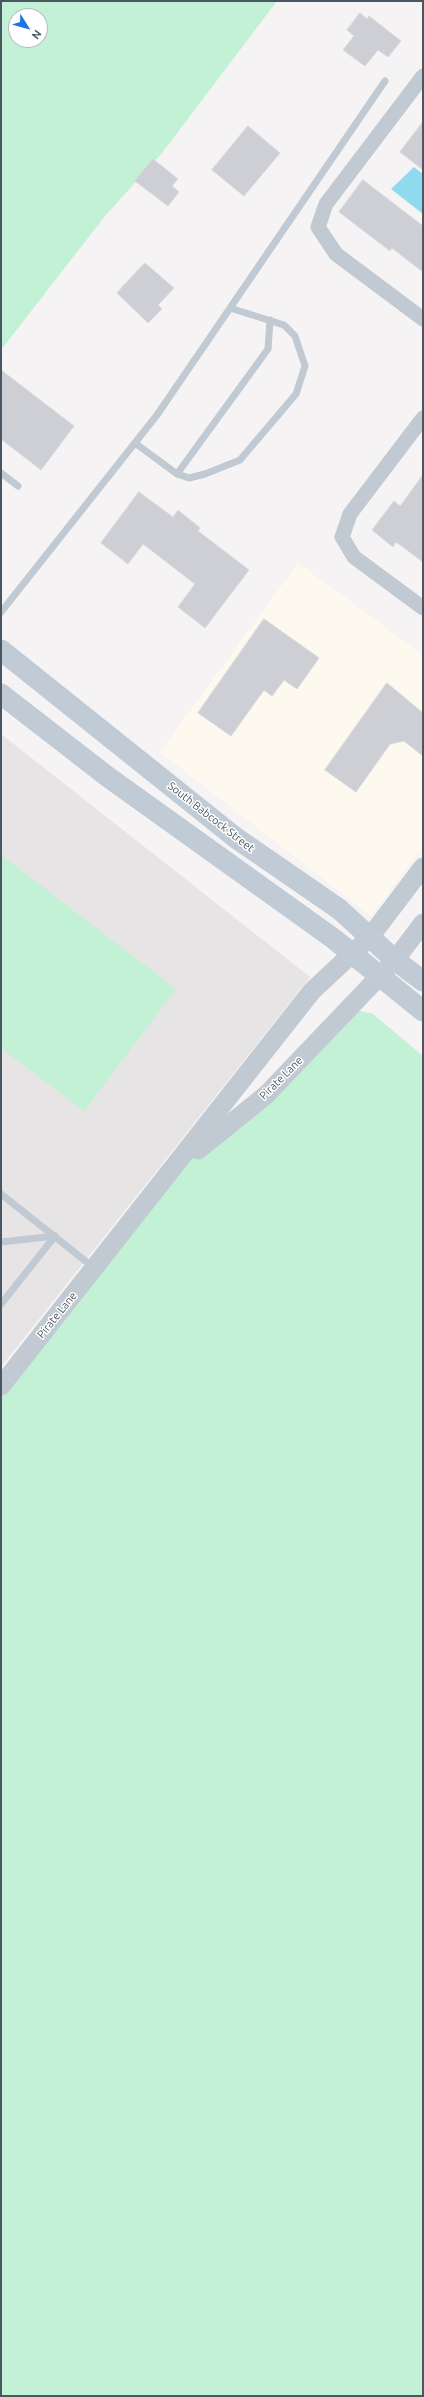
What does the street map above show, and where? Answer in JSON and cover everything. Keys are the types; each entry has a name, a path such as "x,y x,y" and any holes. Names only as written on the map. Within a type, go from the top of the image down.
{"main road":[{"name":"South Babcock Street","path":"1,650 236,838 339,909 395,960 423,982"},
{"path":"1,694 108,776 352,954 423,1011"}],"street":[{"path":"423,76 326,204 318,227 336,254 423,319"},
{"path":"423,418 350,514 342,537 354,557 423,608"},
{"name":"Pirate Lane","path":"1,1386 174,1170 312,991 370,937 423,867"},
{"name":"Pirate Lane","path":"174,1170 266,1095 378,976 395,960 423,923"}],"lane":[{"path":"1,612 157,415 385,81"},
{"path":"135,443 177,474 189,478 240,460 296,394 305,366 295,336 284,325 230,308"},
{"path":"177,474 268,349 270,320"},
{"path":"1,473 18,486"},
{"path":"1,1194 95,1268"},
{"path":"1,1242 55,1236"},
{"path":"1,1304 55,1236"}],"shaded area":[{"path":"298,563 423,655 423,846 371,916 160,752"},
{"path":"1,734 310,977 1,1367"}],"green space":[{"path":"1,1 277,1 162,153 105,216 1,350"},
{"path":"1,855 176,989 84,1111 1,1048"},
{"path":"349,1008 373,1014 423,1056 423,2396 1,2396 1,1386 174,1170"}],"water":[{"path":"414,167 423,174 423,214 391,189"}],"building":[{"path":"360,13 367,19 369,16 401,41 388,57 378,50 365,66 343,50 354,36 347,30"},
{"path":"423,122 423,170 400,152"},
{"path":"248,126 280,153 244,196 212,170"},
{"path":"153,159 178,179 172,186 179,192 168,206 135,181"},
{"path":"363,180 423,226 423,272 392,248 390,251 339,212"},
{"path":"145,263 174,288 158,305 162,309 148,323 117,293"},
{"path":"1,370 74,426 41,470 1,439"},
{"path":"423,475 423,562 396,542 393,547 372,530 394,501 400,506"},
{"path":"139,492 173,517 178,510 200,528 198,531 249,570 205,628 178,607 195,584 143,544 128,564 101,543"},
{"path":"264,619 319,658 297,689 284,680 272,696 264,690 231,736 198,713"},
{"path":"387,683 423,713 423,756 404,741 390,744 356,792 325,770"}]}
